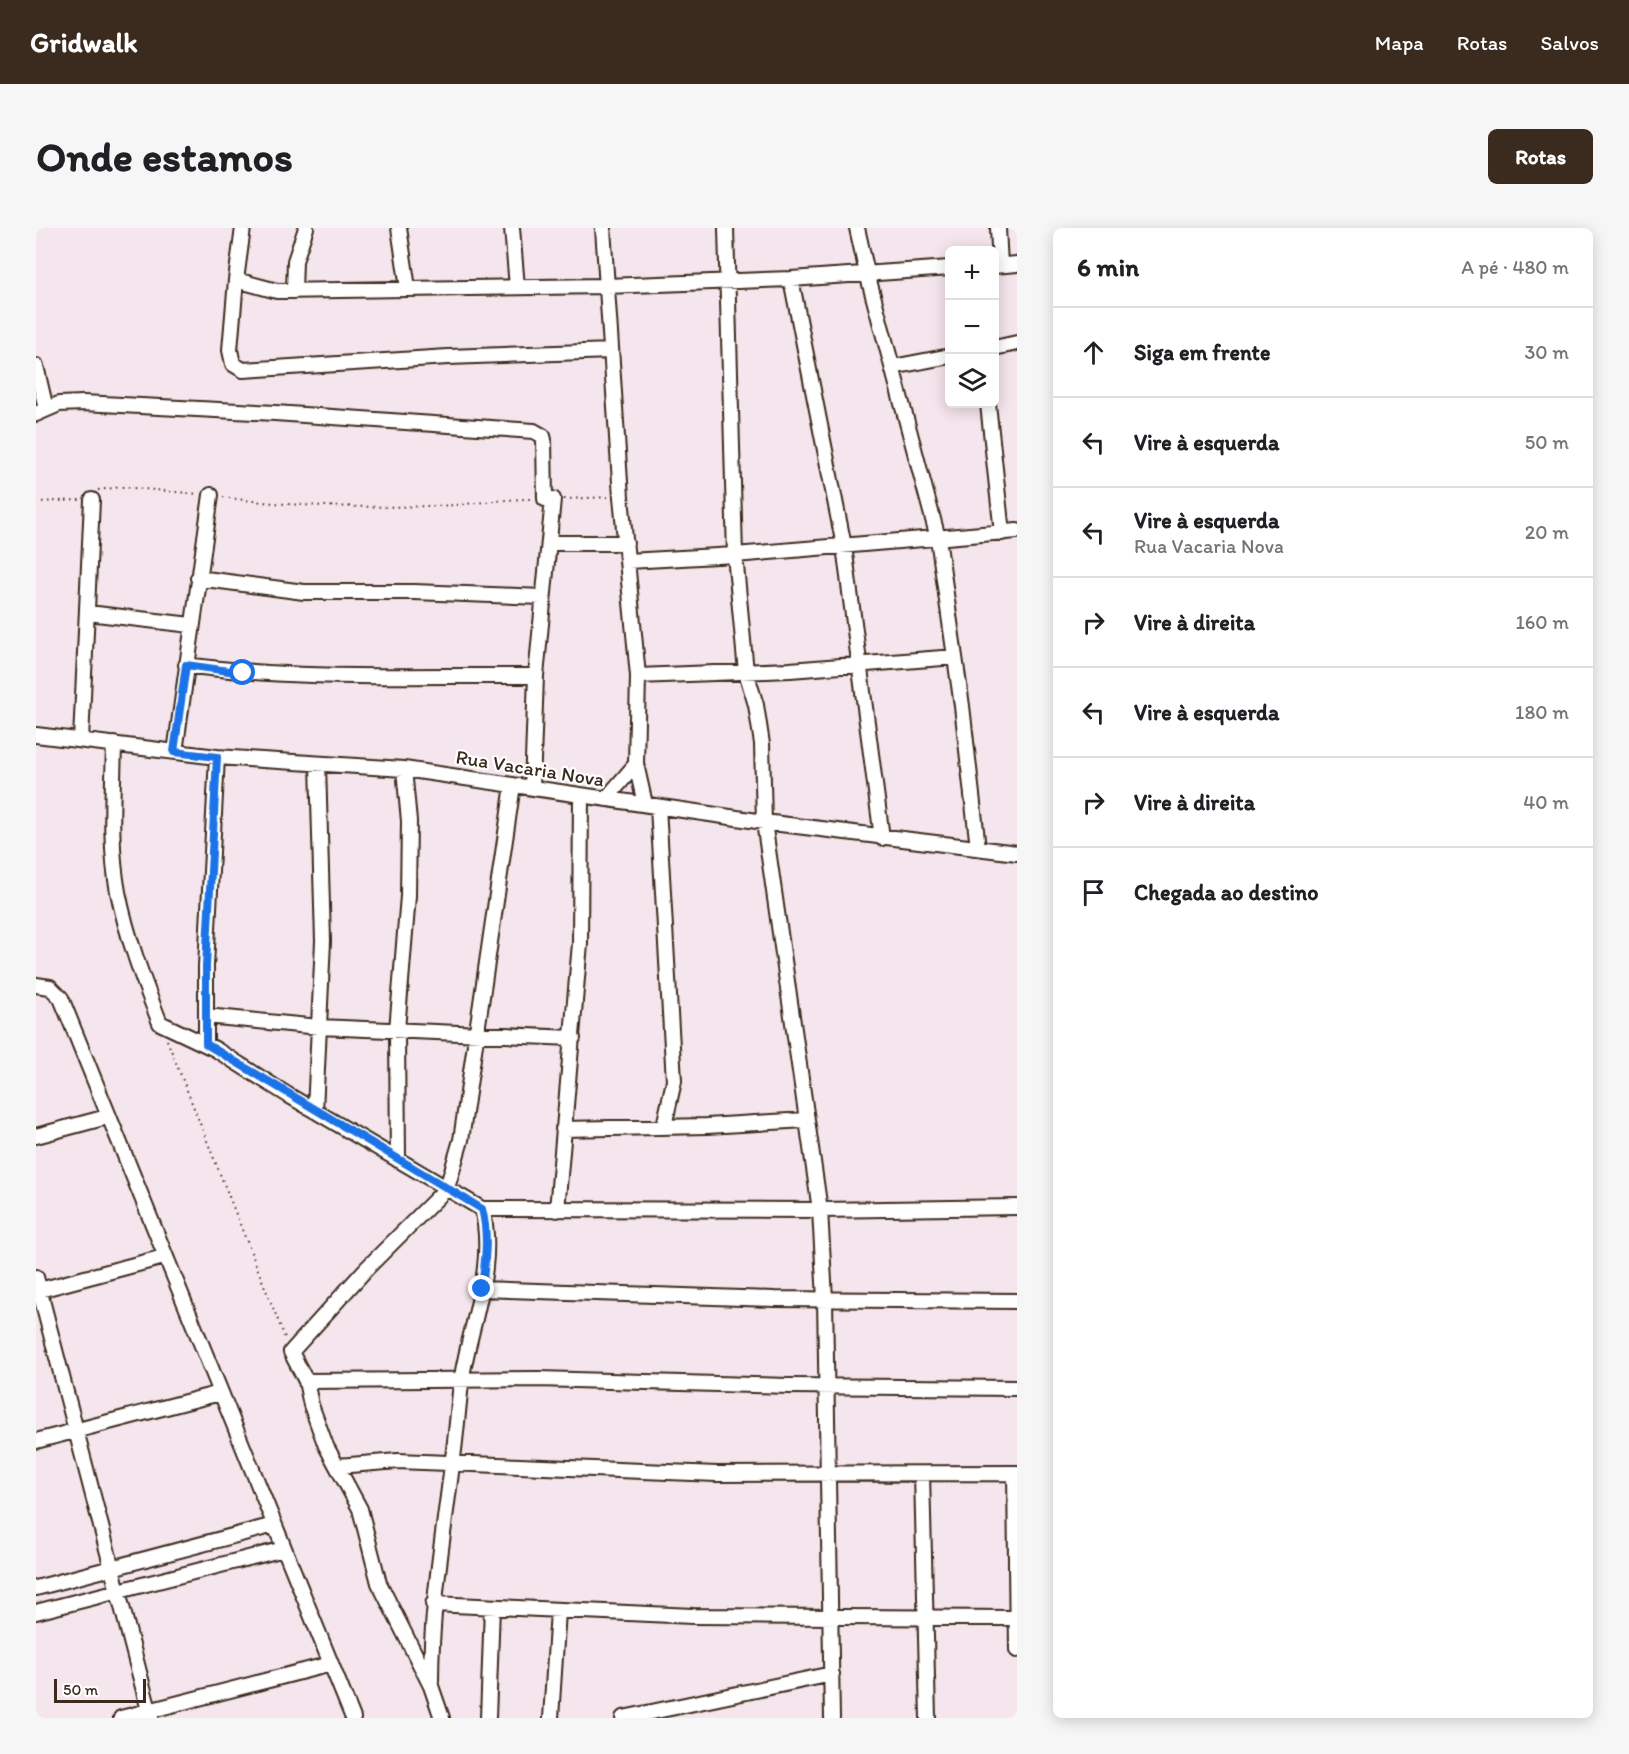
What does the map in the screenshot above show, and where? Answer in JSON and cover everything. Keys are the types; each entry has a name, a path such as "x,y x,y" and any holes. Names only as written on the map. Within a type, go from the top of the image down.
{"street":[{"path":"243,228 230,350 233,364 243,370 448,357 611,351"},
{"path":"294,291 295,261 306,228"},
{"path":"399,228 408,288"},
{"path":"512,228 517,287"},
{"path":"603,228 621,497 638,676 636,764 652,806 674,1081 664,1126"},
{"path":"726,228 735,555 746,672 761,733 764,822 820,1210 825,1299 832,1718"},
{"path":"857,228 938,538 978,848"},
{"path":"998,228 998,246"},
{"path":"999,265 1017,264"},
{"path":"236,280 257,287 294,291 606,286 791,279 945,268"},
{"path":"791,279 844,546 882,838"},
{"path":"999,347 1017,343"},
{"path":"893,367 945,357"},
{"path":"36,366 41,411 59,404 93,403 534,431 543,435 549,499 549,543 536,676 532,788"},
{"path":"988,408 1002,533"},
{"path":"174,752 211,495"},
{"path":"81,740 92,500"},
{"path":"628,561 735,555 1017,531"},
{"path":"549,543 626,543"},
{"path":"198,578 304,592 414,591 543,597"},
{"path":"88,613 191,625"},
{"path":"638,676 746,672 955,657"},
{"path":"186,665 243,673 302,677 536,676"},
{"name":"Rua Vacaria Nova","path":"36,735 217,757 404,769 764,822 1017,853"},
{"path":"114,744 113,839 118,890 142,976 160,1023 206,1044 482,1209 820,1210 1017,1207"},
{"path":"206,1044 206,966 217,757"},
{"path":"315,1111 323,941 318,764"},
{"path":"606,799 636,764"},
{"path":"398,1160 397,1030 408,896 409,821 404,769"},
{"path":"442,1718 431,1686 380,1583 367,1527 318,1425 306,1381 291,1352 367,1268 447,1188 461,1140 474,1035 513,785"},
{"path":"557,1210 580,943 581,795"},
{"path":"36,985 50,987 61,998 107,1117 353,1718"},
{"path":"206,1016 319,1027 573,1038"},
{"path":"36,1136 107,1117"},
{"path":"563,1129 806,1120"},
{"path":"431,1686 433,1604 462,1381 482,1289 487,1246 487,1228 482,1209"},
{"path":"150,1714 37,1286 164,1257"},
{"path":"482,1289 825,1299 1017,1301"},
{"path":"306,1381 538,1379 1017,1388"},
{"path":"36,1441 220,1393"},
{"path":"338,1466 398,1461 531,1468 829,1475 1016,1473 1017,1650"},
{"path":"922,1474 928,1718"},
{"path":"36,1588 274,1525"},
{"path":"36,1612 284,1549"},
{"path":"433,1604 693,1616 1016,1618"},
{"path":"488,1718 492,1607"},
{"path":"551,1718 558,1611"},
{"path":"121,1718 150,1714 331,1664"},
{"path":"623,1718 832,1674"},
{"path":"696,1704 697,1718"}],"path":[{"path":"36,502 92,500 99,490 122,487 274,502 431,506 498,499 621,497"},
{"path":"160,1023 291,1352"}],"route":[{"path":"243,673 186,665 174,752 217,757 209,883 206,1044 482,1209 487,1228 482,1289"}]}
